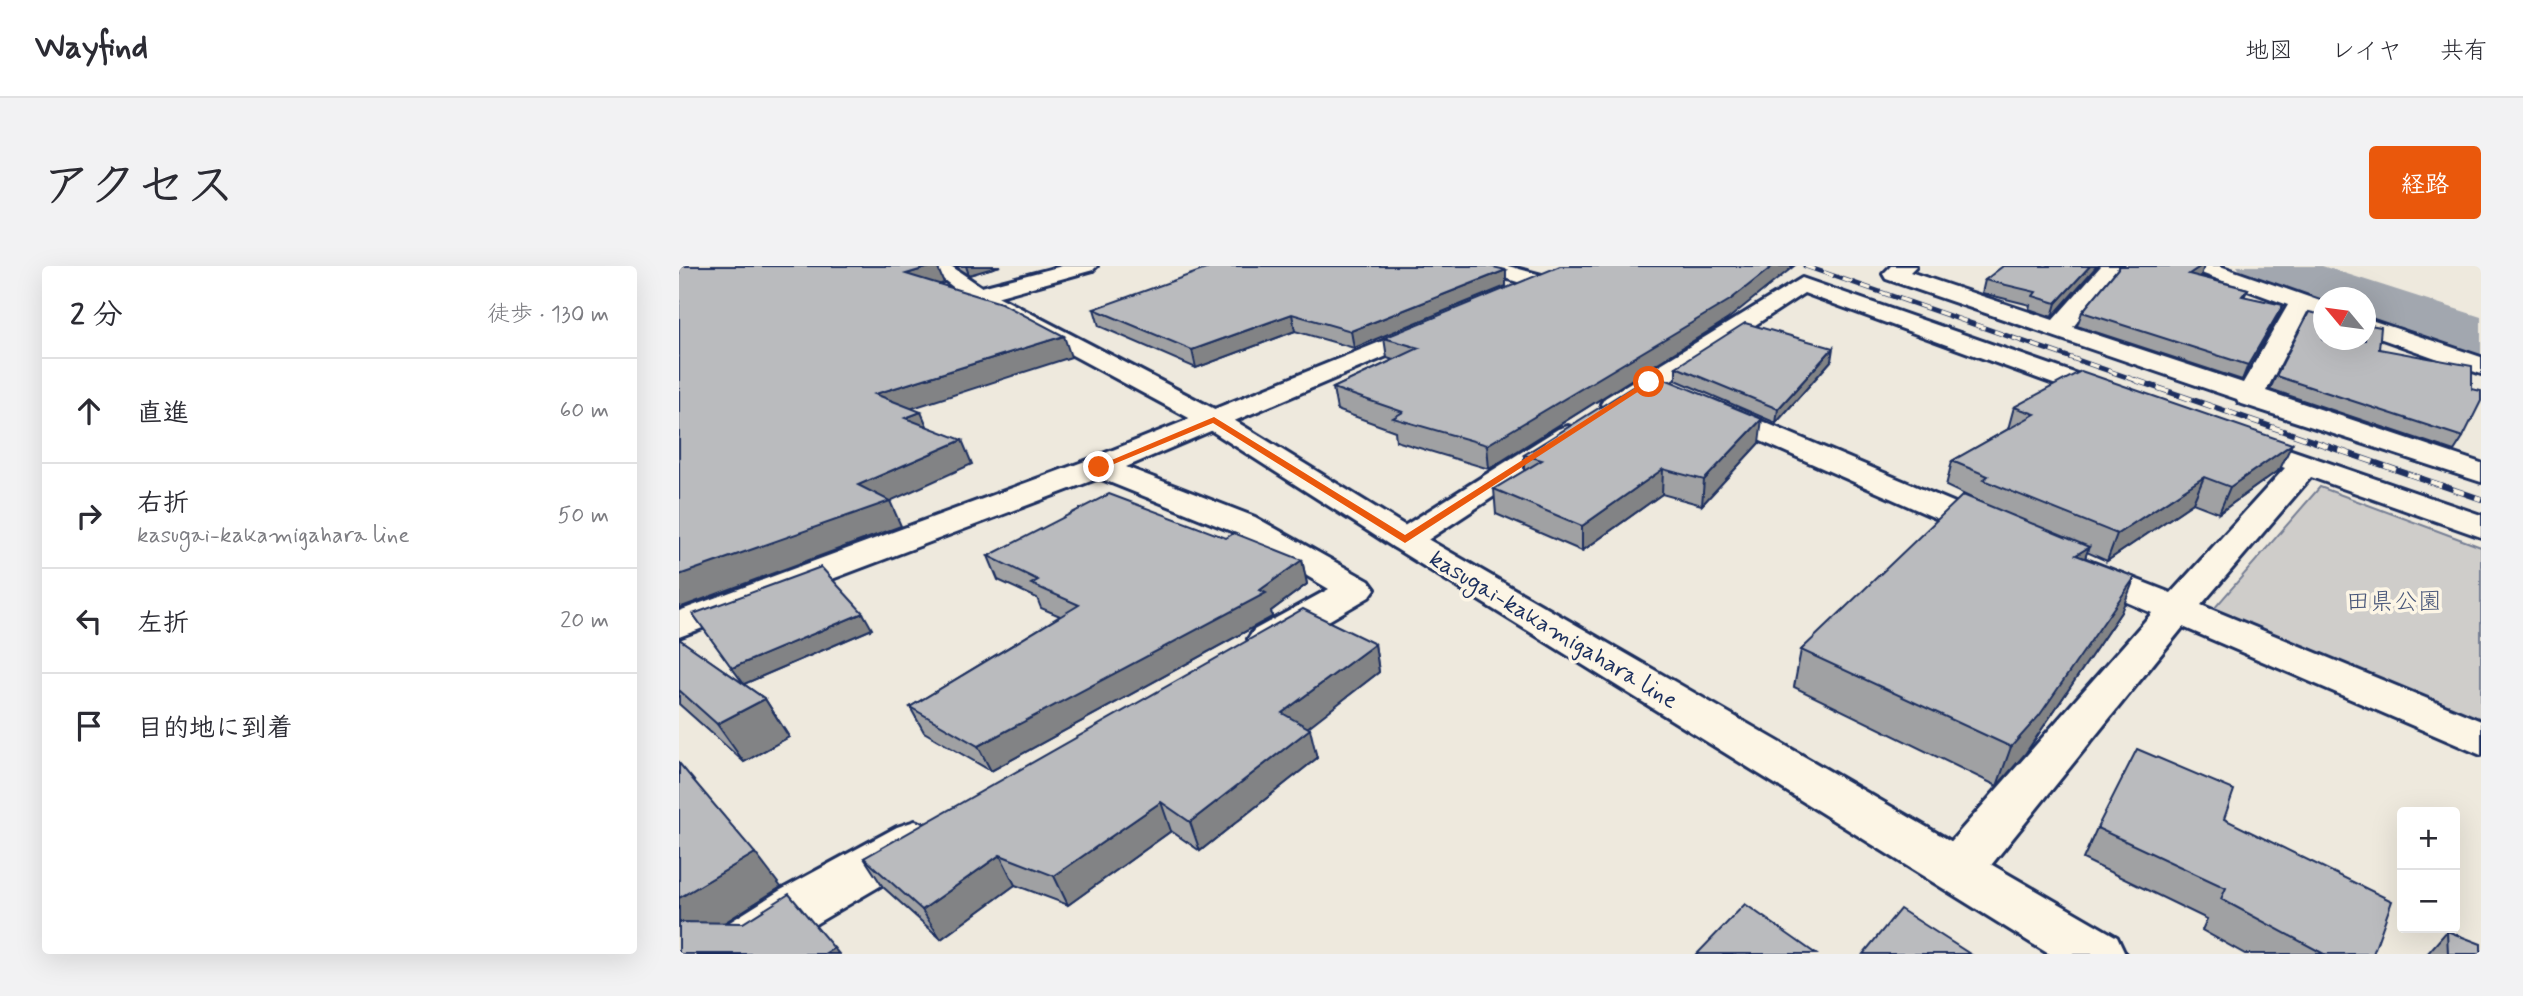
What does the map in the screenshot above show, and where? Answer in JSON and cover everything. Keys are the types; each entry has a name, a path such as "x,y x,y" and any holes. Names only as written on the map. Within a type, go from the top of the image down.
{"street":[{"name":"kasugai-kakamigahara line","path":"937,266 978,295 1214,420 1405,540 2097,954"},
{"path":"978,295 1086,266"},
{"path":"1485,266 1553,277 1504,298"},
{"path":"1905,266 1894,274 2249,397 2481,473"},
{"path":"2057,330 2112,266"},
{"path":"2200,266 2312,306 2249,397"},
{"path":"1405,540 1802,285 2137,405"},
{"path":"679,625 1099,467 1453,319"},
{"path":"2376,329 2481,366"},
{"path":"1649,382 2022,543"},
{"path":"2214,432 2481,527"},
{"path":"1957,870 2176,610 2305,465"},
{"path":"1099,467 1243,524 1356,589 1235,658"},
{"path":"2060,560 2481,739"},
{"path":"726,954 798,907 944,824"}],"green space":[{"name":"田県公園","path":"2320,487 2481,547 2481,726 2212,611"}],"building":[{"path":"679,266 933,266 906,274 1001,303 1064,336 875,394 921,412 905,418 962,440 858,485 890,501 679,575"},
{"path":"1214,266 1489,266 1506,270 1351,331 1292,314 1192,350 1094,309"},
{"path":"1560,266 1773,266 1730,300 1487,445 1393,418 1403,412 1333,388 1419,348 1384,338"},
{"path":"2003,266 2090,266 2056,303 2033,296 2036,292 1985,280"},
{"path":"2120,266 2201,266 2189,274 2248,289 2242,296 2283,305 2248,365 2082,312"},
{"path":"2309,312 2313,313 2313,350 2376,350 2376,326 2381,327 2379,349 2472,366 2472,389 2481,391 2481,401 2463,437 2276,376"},
{"path":"1745,323 1833,348 1778,409 1676,367"},
{"path":"2081,371 2292,444 2230,487 2204,477 2117,534 1983,480 1988,476 1952,461 2035,414 2014,407"},
{"path":"1653,374 1762,419 1704,480 1663,469 1582,526 1494,489 1542,460 1524,455"},
{"path":"1109,494 1226,538 1234,533 1302,560 1260,590 1266,593 978,746 910,707 1079,605 1031,584 1038,580 988,556"},
{"path":"1963,495 2089,547 2076,555 2135,577 2039,716 2011,747 1801,650"},
{"path":"821,567 863,613 732,668 693,614"},
{"path":"1303,609 1375,644 1282,713 1310,729 1190,822 1161,802 1054,876 1000,855 922,910 864,858"},
{"path":"679,639 765,699 717,724 679,690"},
{"path":"2137,749 2234,790 2224,819 2392,901 2373,954 2324,954 2221,899 2226,888 2097,828"},
{"path":"679,763 755,853 679,898"},
{"path":"789,894 834,948 824,954 679,954 679,922 743,923"},
{"path":"1745,904 1816,954 1697,954"},
{"path":"1900,909 1970,954 1863,954"},
{"path":"2447,933 2481,944 2481,954 2448,954"}],"waterway":[{"path":"2265,266 2327,287"},
{"path":"2376,304 2481,339"}],"railway":[{"path":"1805,266 2141,382"},
{"path":"2135,380 2481,499"}],"route":[{"path":"1099,467 1214,420 1405,540 1649,382"}]}
